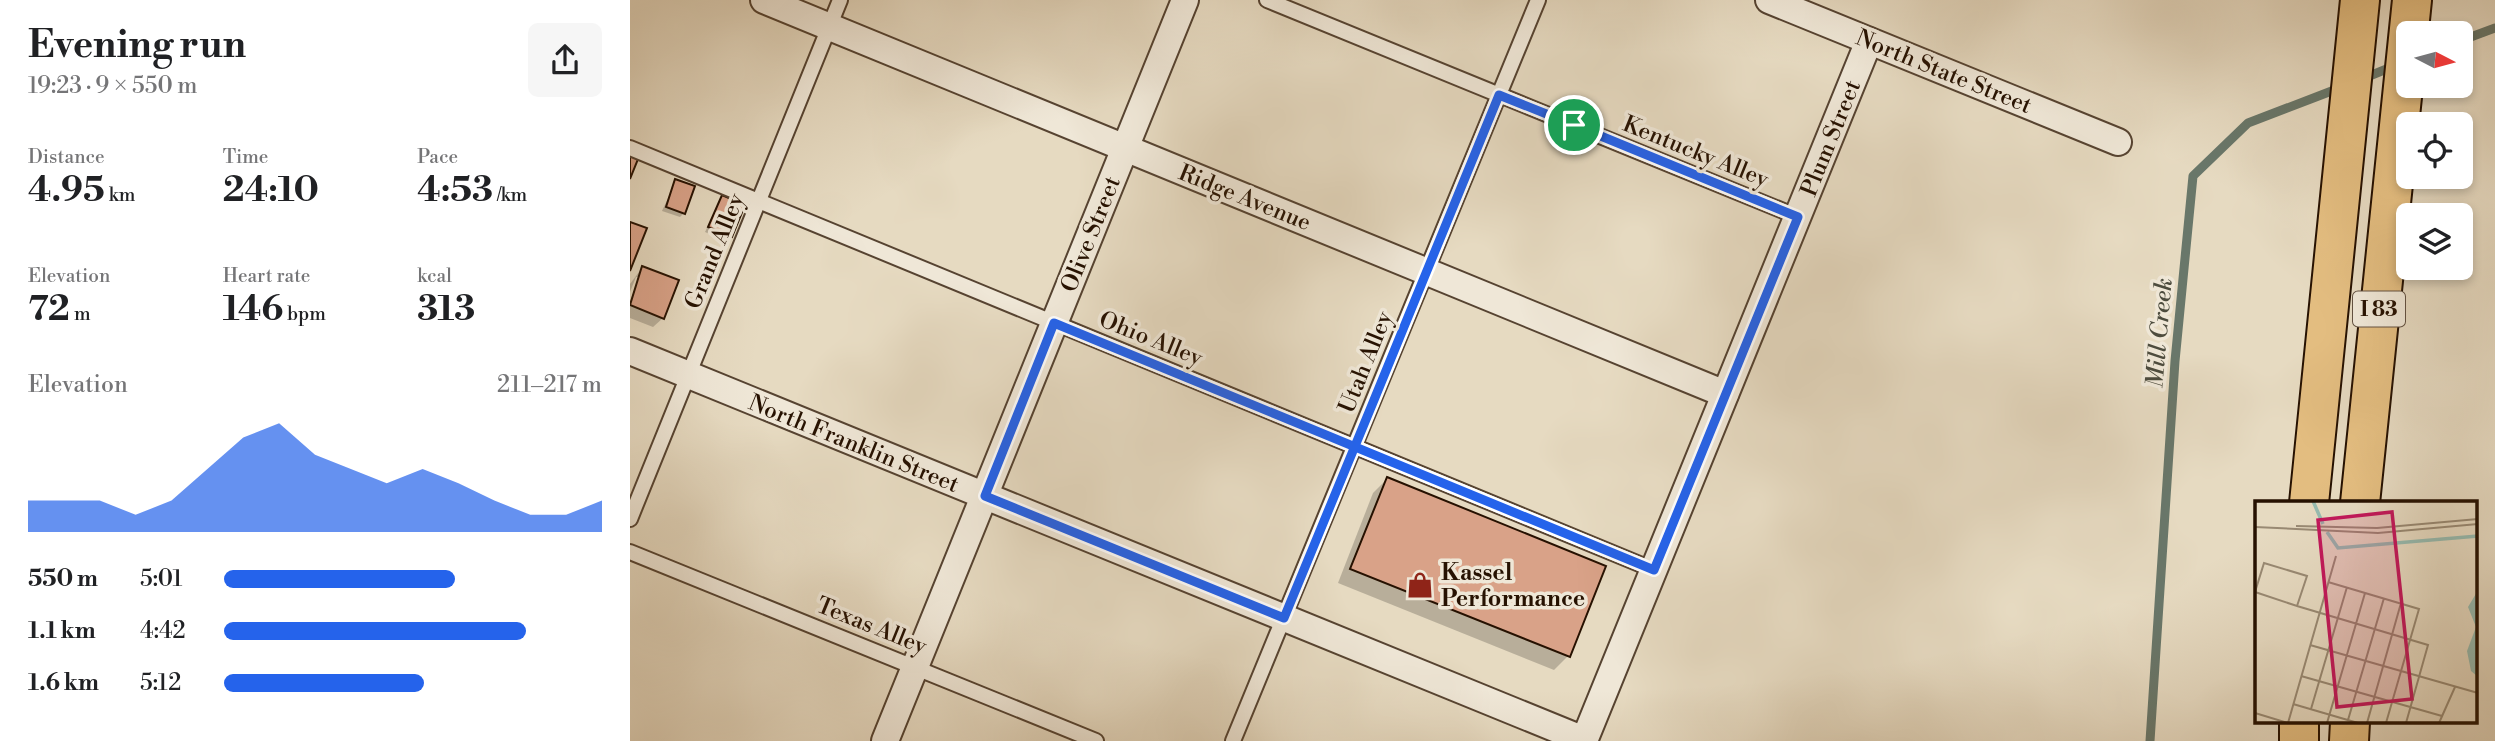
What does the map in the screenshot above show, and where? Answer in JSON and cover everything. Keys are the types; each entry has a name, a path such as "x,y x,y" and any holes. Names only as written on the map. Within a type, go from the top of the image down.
{"highway":[{"name":"I 83","path":"2309,501 2358,10"},
{"name":"I 83","path":"2360,501 2410,11"}],"street":[{"name":"Ridge Avenue","path":"764,0 1725,394"},
{"name":"Olive Street","path":"885,741 1185,0"},
{"name":"North State Street","path":"1769,0 2118,142"},
{"name":"Plum Street","path":"1584,741 1869,41"},
{"name":"North Franklin Street","path":"630,351 1584,741"}],"lane":[{"name":"Grand Alley","path":"630,519 840,0"},
{"name":"Kentucky Alley","path":"1267,0 1798,217"},
{"name":"Utah Alley","path":"1233,741 1538,0"},
{"name":"Ohio Alley","path":"630,148 1654,570"},
{"name":"Texas Alley","path":"630,552 1096,741"}],"building":[{"path":"630,156 638,159 630,179"},
{"path":"675,179 695,186 685,214 666,207"},
{"path":"722,195 745,205 732,237 708,227"},
{"path":"630,222 647,228 630,271"},
{"path":"642,266 679,280 664,319 630,305"},
{"path":"1387,477 1606,566 1570,657 1350,569"}],"waterway":[{"name":"Mill Creek","path":"2473,36 2495,28"},
{"name":"Mill Creek","path":"2362,79 2394,66"},
{"name":"Mill Creek","path":"2150,741 2175,361 2193,176 2248,123 2342,87"}],"place":[{"name":"Kassel Performance","path":"1420,585"}],"route":[{"path":"1574,125 1499,95 1391,359 1355,446 1284,618 985,496 1054,323 1355,446 1654,570 1798,217 1574,125"}]}
